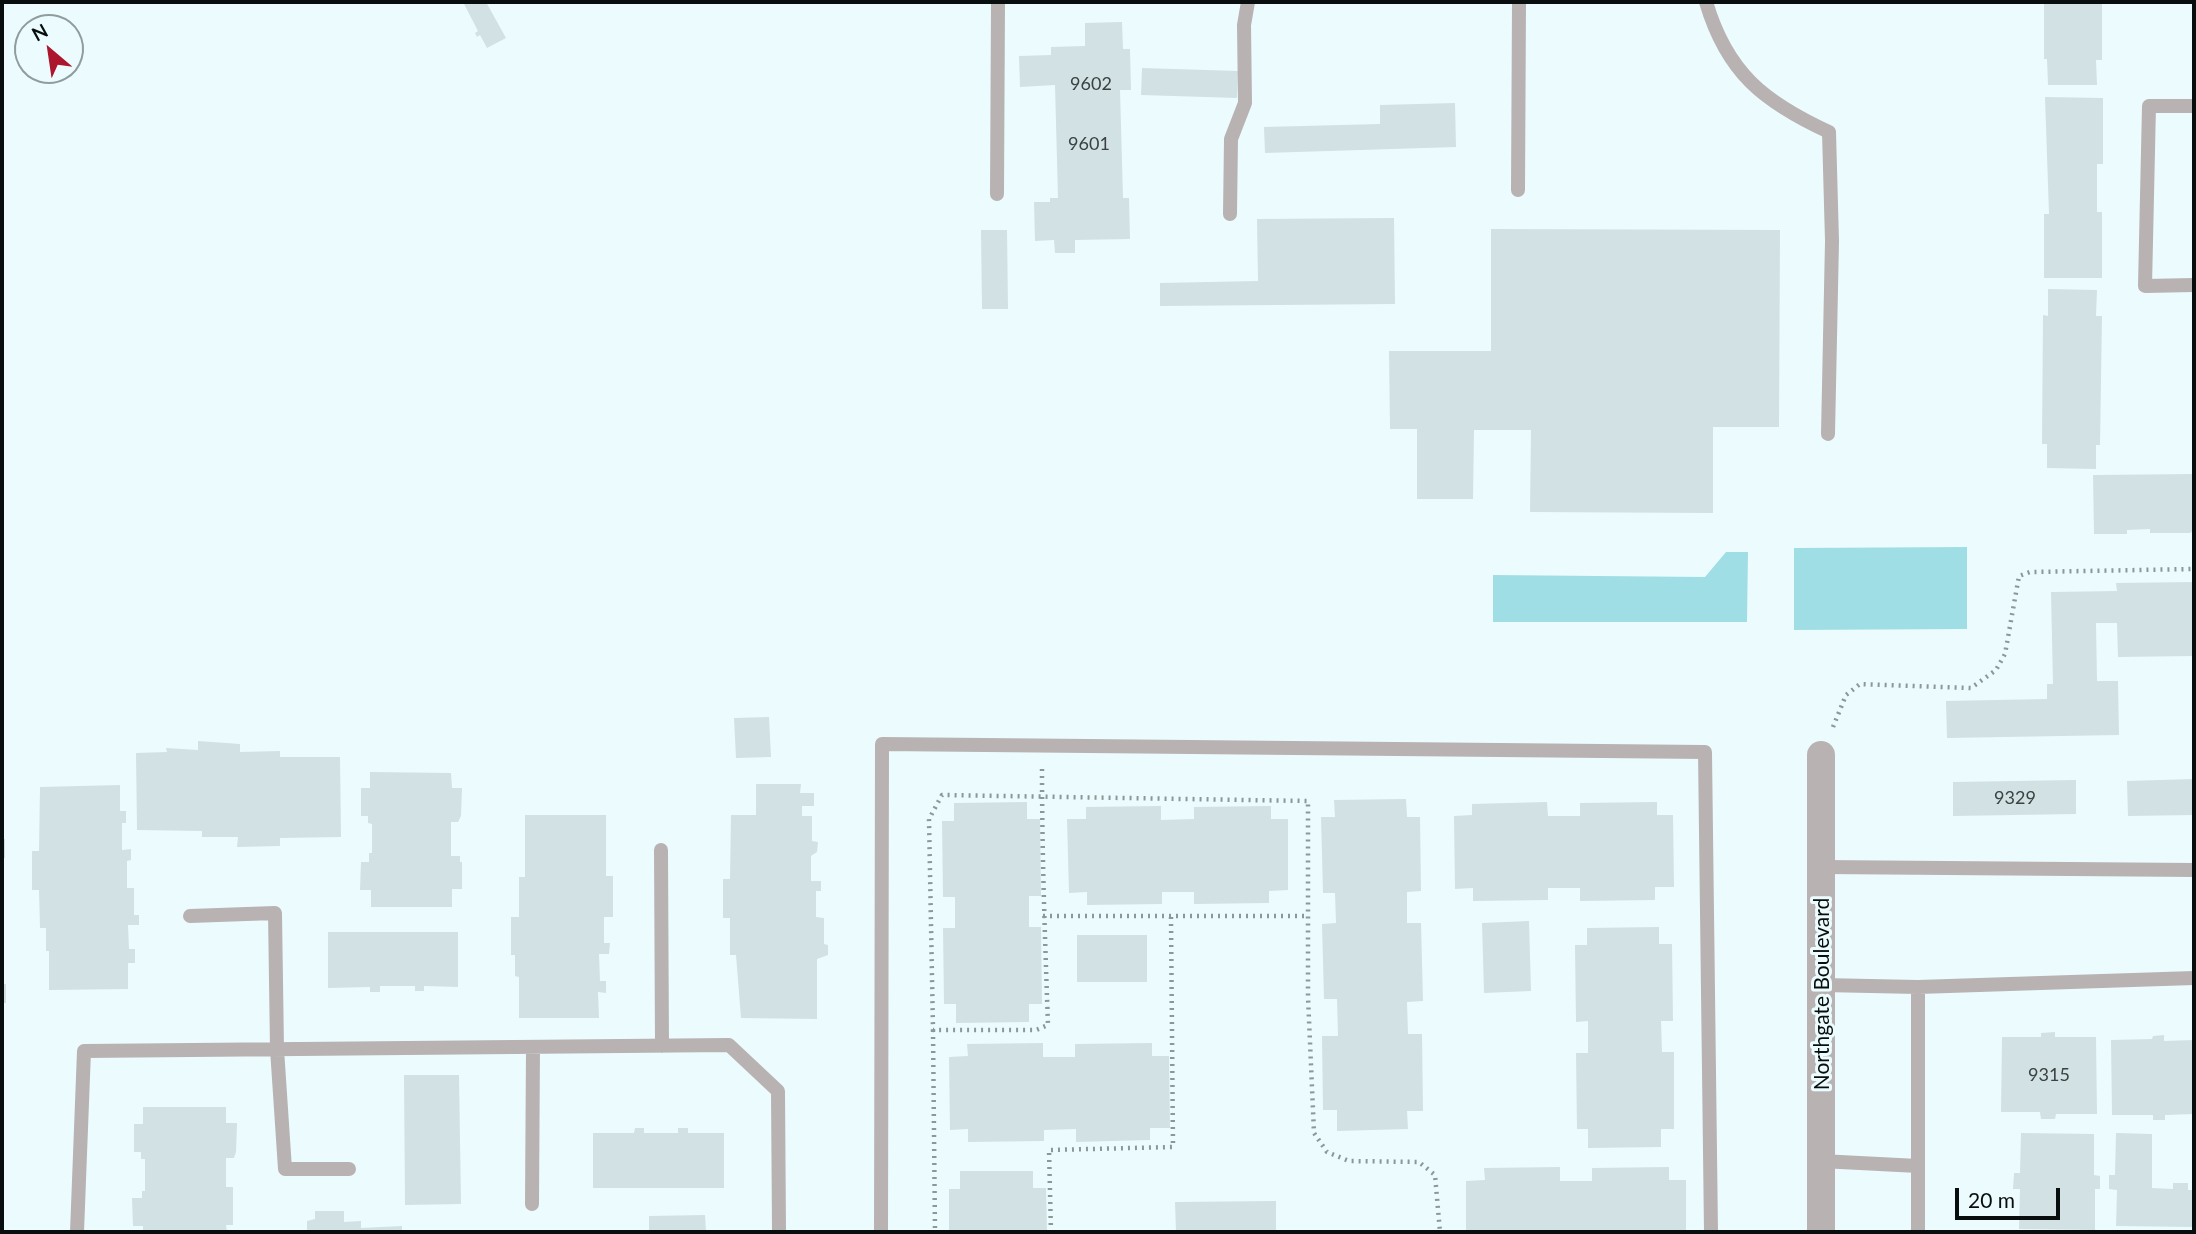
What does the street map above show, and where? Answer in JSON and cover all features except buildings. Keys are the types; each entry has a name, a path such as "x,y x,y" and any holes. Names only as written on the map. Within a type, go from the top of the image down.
{"street":[{"name":"Northgate Boulevard","path":"1821,755 1821,1232"}],"lane":[{"path":"997,194 998,2"},
{"path":"1230,215 1231,139 1245,103 1244,25 1248,2"},
{"path":"1518,190 1519,2"},
{"path":"1706,2 1714,28 1737,71 1786,113 1829,132 1832,241 1828,435"},
{"path":"2194,106 2149,106 2145,285 2194,285"},
{"path":"881,1232 883,744 1705,752 1711,1232"},
{"path":"661,850 662,1046"},
{"path":"1822,867 2194,870"},
{"path":"190,916 275,914 277,1049 285,1170 349,1169"},
{"path":"1822,985 1919,987 2194,978"},
{"path":"1918,1232 1919,987"},
{"path":"77,1232 84,1051 730,1045 778,1091 779,1232"},
{"path":"532,1204 533,1047"},
{"path":"1821,1161 1918,1166"}],"path":[{"path":"1821,755 1846,695 1860,684 1971,688 1996,670 2005,654 2019,576 2030,572 2194,569"},
{"path":"933,1030 1036,1030 1048,1025 1041,745"},
{"path":"935,1232 929,819 942,795 1042,795 1308,801 1314,1133 1327,1152 1349,1161 1419,1162 1435,1175 1440,1232"},
{"path":"1044,916 1308,916"},
{"path":"1051,1232 1049,1150 1172,1147 1171,917"}],"water":[{"path":"1967,547 1967,629 1794,630 1794,548"},
{"path":"1726,552 1748,552 1747,622 1493,622 1493,575 1705,577"}]}
